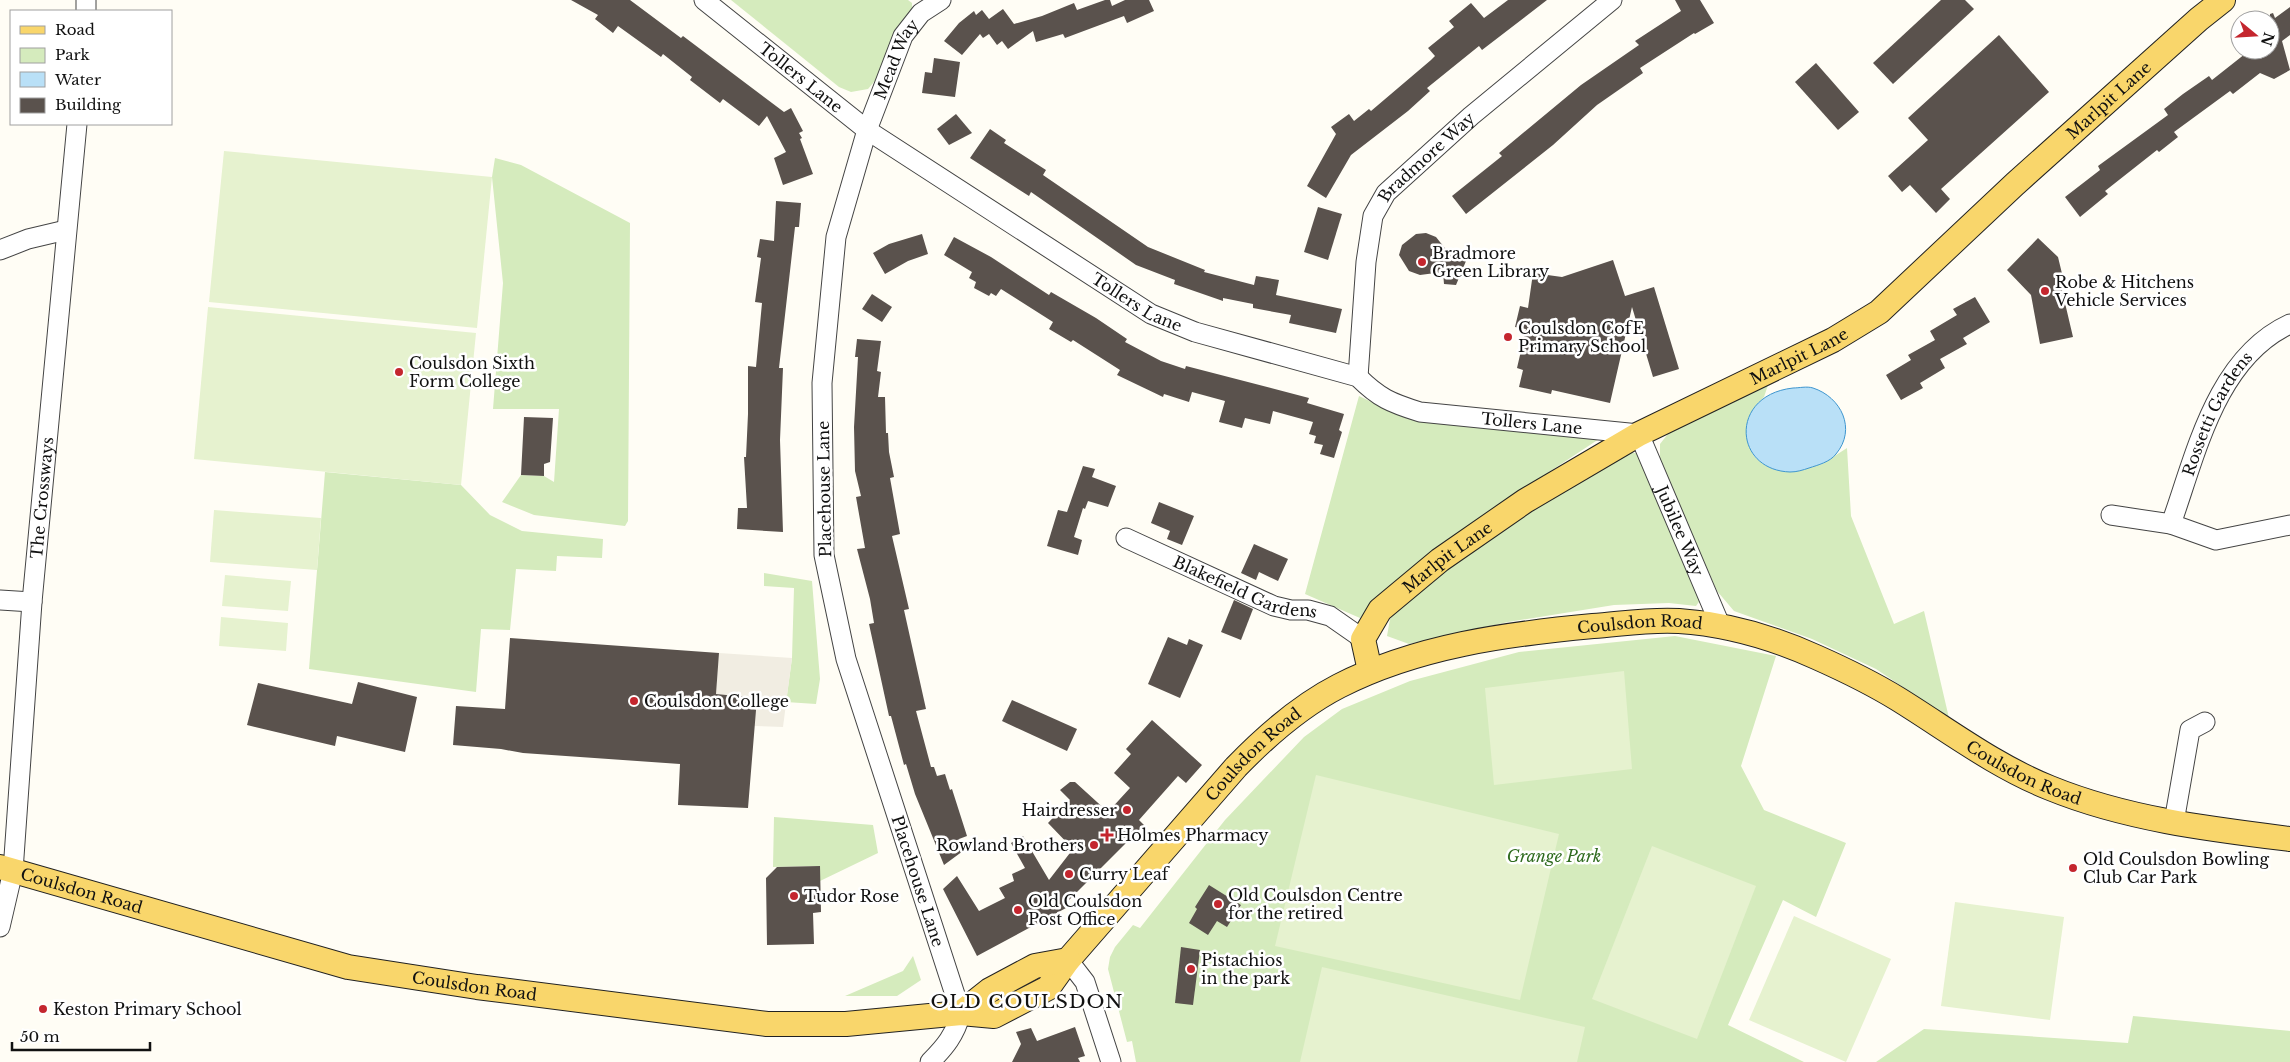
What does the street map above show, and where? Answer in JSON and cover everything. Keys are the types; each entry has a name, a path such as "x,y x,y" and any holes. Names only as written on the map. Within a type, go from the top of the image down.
{"main road":[{"name":"Marlpit Lane","path":"1363,640 1380,610 1440,560 1525,501 1639,434 1833,340 1879,312 2015,184 2199,19 2223,0"},
{"name":"Coulsdon Road","path":"6,869 348,967 477,987 767,1024 846,1024 960,1014 994,1016 1048,988 1068,960 1236,767 1264,738 1336,687 1370,671 1435,650 1524,632 1640,622 1678,621 1721,627 1767,638 1815,657 1894,697 1990,759 2048,788 2082,800 2174,822 2290,839"},
{"path":"1363,640 1370,671"}],"street":[{"name":"Tollers Lane","path":"704,0 867,130 1151,314 1195,332 1358,377 1376,395 1396,405 1420,412 1639,434"},
{"name":"Bradmore Way","path":"1358,377 1366,262 1373,216 1386,193 1471,116 1612,0"},
{"name":"Mead Way","path":"867,130 904,36 932,2"},
{"name":"The Crossways","path":"0,927 77,125"},
{"name":"Placehouse Lane","path":"867,130 835,246 822,383 824,556 846,659 960,1014"},
{"path":"0,250 28,239 66,230"},
{"name":"Rossetti Gardens","path":"2170,524 2216,400 2244,358 2290,324"},
{"name":"Jubilee Way","path":"1639,434 1721,627"},
{"path":"2111,515 2170,524 2216,540 2290,526"},
{"name":"Blakefield Gardens","path":"1126,538 1274,606 1291,610 1308,610 1330,616 1363,640"},
{"path":"0,600 32,602"},
{"path":"2174,822 2190,730 2205,722"},
{"path":"1068,960 1085,982 1111,1062"},
{"path":"930,1062 950,1041 960,1014"}],"green space":[{"path":"731,0 908,0 912,3 912,10 879,76 868,89 851,92 839,87"},
{"path":"224,151 492,177 477,328 209,302"},
{"path":"495,158 521,165 630,223 628,521 625,526 534,515 502,502 521,475 544,476 554,482 559,409 493,409 503,283 492,177"},
{"path":"208,307 476,333 461,485 194,459"},
{"path":"1769,382 1764,397 1754,408 1747,440 1754,456 1764,464 1791,472 1822,464 1847,448 1851,516 1894,624 1924,611 1949,718 1876,669 1812,639 1734,611 1717,591 1660,462 1660,444 1675,425"},
{"path":"1359,396 1406,418 1599,439 1444,544 1415,567 1360,618 1305,594"},
{"path":"1622,453 1637,453 1673,527 1701,599 1696,606 1669,603 1614,605 1508,622 1409,644 1387,636 1390,619 1399,607 1444,571 1488,538"},
{"path":"325,472 461,485 490,515 522,531 603,539 602,558 557,556 556,571 516,569 510,630 481,629 476,692 309,669"},
{"path":"214,510 321,518 317,570 210,562"},
{"path":"764,573 812,581 820,679 816,704 786,702 792,658 794,588 764,586"},
{"path":"225,575 291,581 288,611 222,606"},
{"path":"221,617 288,623 286,651 219,646"},
{"name":"Grange Park","path":"1675,636 1776,656 1741,766 1764,810 1846,843 1816,917 1783,900 1728,1025 1804,1062 1136,1062 1132,1041 1127,1042 1108,969 1110,957 1115,947 1133,925 1140,928 1225,820 1304,737 1342,709 1410,681 1519,652"},
{"path":"1624,671 1632,769 1494,785 1485,688"},
{"path":"1316,775 1559,834 1520,1000 1275,946"},
{"path":"774,817 873,825 878,853 820,881 819,866 773,867"},
{"path":"1652,846 1756,886 1697,1039 1592,999"},
{"path":"1955,902 2064,917 2050,1020 1941,1006"},
{"path":"1794,916 1891,959 1846,1062 1749,1020"},
{"path":"913,956 921,980 897,996 845,996 903,971"},
{"path":"1322,967 1585,1027 1577,1062 1300,1062"},
{"path":"2133,1016 2290,1031 2290,1062 1876,1062 1924,1029 2128,1043"}],"shaded area":[{"path":"719,653 792,658 783,727 754,726 716,694"}],"water":[{"path":"1793,388 1813,388 1823,392 1831,399 1843,415 1845,434 1842,444 1831,459 1790,472 1771,468 1757,459 1749,446 1746,432 1749,417 1758,404 1772,394"}],"building":[{"path":"571,0 630,0 681,38 683,36 784,112 791,108 803,131 799,133 802,138 800,139 813,174 783,185 774,158 786,152 767,116 759,126 723,99 720,103 690,80 692,77 663,54 661,57 618,26 613,33 595,19 598,15"},
{"path":"1110,0 1112,6 1125,0 1149,0 1154,11 1127,23 1124,16 1065,38 1063,34 1036,42 1033,31 1008,49 1002,41 997,45 989,34 983,38 980,34 962,55 944,41 959,23 974,11 976,15 982,10 989,19 1003,9 1014,24 1042,16 1074,3 1077,10"},
{"path":"1508,0 1547,0 1482,50 1479,46 1427,88 1430,91 1408,111 1351,155 1326,198 1307,186 1336,134 1331,127 1349,114 1354,121 1369,109 1371,111 1431,60 1435,56 1428,48 1454,27 1449,21 1471,3 1484,18"},
{"path":"1675,0 1700,0 1714,23 1694,33 1640,68 1643,73 1597,105 1553,145 1466,214 1452,196 1502,156 1499,153 1581,85 1639,45 1635,41 1681,11"},
{"path":"1941,0 1965,0 1974,9 1893,84 1873,63"},
{"path":"2290,7 2290,35 2282,41 2290,70 2274,79 2260,73 2233,94 2230,91 2174,132 2178,137 2159,152 2157,150 2105,191 2108,194 2080,217 2065,197 2100,170 2098,166 2168,115 2164,109 2183,94 2209,76 2212,80 2237,60 2280,60 2280,14"},
{"path":"1999,35 2049,92 1941,189 1950,199 1936,213 1910,185 1902,192 1888,176 1928,140 1908,118"},
{"path":"934,58 960,62 955,97 922,93 925,72 932,73"},
{"path":"1816,63 1859,112 1838,130 1795,82"},
{"path":"956,114 972,133 949,145 937,129"},
{"path":"990,129 1006,140 1004,143 1046,170 1043,175 1148,247 1205,270 1204,272 1254,285 1256,276 1279,280 1276,295 1342,309 1336,333 1289,323 1291,315 1253,308 1253,304 1223,298 1223,301 1174,284 1175,280 1136,265 1031,192 1029,196 970,158"},
{"path":"776,201 801,203 799,227 795,227 779,368 783,368 780,440 783,532 737,529 738,508 747,508 744,457 746,457 748,414 748,366 756,367 762,303 755,302 761,258 757,257 760,239 774,241"},
{"path":"1318,207 1342,214 1328,260 1304,252"},
{"path":"1426,233 1436,237 1452,257 1459,252 1466,261 1456,285 1444,284 1443,272 1420,275 1409,271 1399,255 1402,245 1416,234"},
{"path":"922,234 928,254 908,261 885,274 873,253 889,244"},
{"path":"954,237 991,257 1049,295 1051,292 1096,318 1127,339 1125,342 1161,361 1185,369 1186,366 1309,398 1307,403 1344,414 1339,430 1342,432 1334,458 1320,454 1323,445 1314,443 1316,436 1309,434 1313,422 1273,411 1270,424 1245,418 1242,428 1219,422 1225,401 1192,392 1189,402 1164,394 1163,397 1117,375 1120,370 1073,340 1071,342 1049,329 1053,322 1001,289 996,296 991,293 989,296 974,288 976,282 969,278 972,272 944,255"},
{"name":"Robe & Hitchens Vehicle Services","path":"2038,238 2058,257 2065,286 2061,286 2073,337 2040,344 2031,295 2007,270"},
{"path":"1613,260 1625,296 1654,287 1679,369 1653,377 1632,307 1610,403 1552,390 1551,394 1519,387 1523,370 1517,368 1526,329 1515,327 1520,306 1528,308 1533,273 1562,277"},
{"path":"872,294 892,307 882,322 862,309"},
{"path":"1975,297 1990,322 1963,338 1967,344 1940,359 1945,368 1920,383 1923,388 1901,400 1886,375 1911,360 1908,355 1935,340 1930,331 1957,315 1953,309"},
{"path":"857,339 881,341 877,371 881,372 878,397 885,397 886,433 888,433 889,452 894,477 890,478 900,534 892,536 909,609 904,610 926,709 916,711 931,767 934,767 937,776 945,774 950,790 952,789 967,836 959,839 963,851 944,865 915,794 906,764 904,765 891,716 889,716 869,624 874,623 857,549 865,548 856,497 861,496 855,471 854,427 858,357 855,357"},
{"path":"524,417 553,418 550,462 544,464 544,476 521,475"},
{"path":"1083,466 1095,469 1092,477 1116,486 1108,507 1088,501 1085,509 1083,508 1074,537 1082,540 1078,555 1047,546 1058,510 1067,512"},
{"path":"1159,502 1194,516 1182,545 1167,539 1170,531 1151,523"},
{"path":"1254,544 1288,559 1278,581 1259,572 1256,580 1241,573"},
{"path":"1234,600 1253,609 1241,640 1221,632"},
{"path":"1168,637 1187,645 1189,639 1203,645 1180,698 1148,684"},
{"name":"Coulsdon College","path":"510,638 719,653 716,694 757,698 748,808 678,805 680,764 523,753 453,745 456,706 505,709"},
{"path":"358,682 417,697 405,752 337,736 335,746 247,725 258,683 352,704"},
{"path":"1012,700 1077,729 1067,751 1002,721"},
{"path":"1152,720 1202,765 1186,783 1178,776 1139,820 1144,825 1064,905 1066,908 977,956 943,889 957,876 979,911 1005,898 999,888 1014,881 1012,874 1025,868 1011,843 1023,836 1049,880 1073,849 1048,823 1070,800 1060,790 1070,782 1075,782 1108,812 1130,788 1114,773 1131,754 1126,749"},
{"name":"Tudor Rose","path":"820,866 821,912 813,913 814,944 767,945 766,878 777,867"},
{"path":"1209,885 1241,905 1227,927 1217,921 1208,935 1189,923 1197,909 1195,907"},
{"path":"1181,947 1200,950 1193,1005 1175,1003"},
{"path":"1075,1027 1085,1056 1078,1058 1080,1062 1012,1062 1021,1044 1016,1032 1031,1028 1037,1041"}],"place":[{"name":"Bradmore Green Library","path":"1422,262"},
{"name":"Robe & Hitchens Vehicle Services","path":"2045,291"},
{"name":"Coulsdon CofE Primary School","path":"1508,337"},
{"name":"Coulsdon Sixth Form College","path":"399,372"},
{"name":"Coulsdon College","path":"634,701"},
{"name":"Hairdresser","path":"1127,810"},
{"name":"Holmes Pharmacy","path":"1107,835"},
{"name":"Rowland Brothers","path":"1094,845"},
{"name":"Old Coulsdon Bowling Club Car Park","path":"2073,868"},
{"name":"Curry Leaf","path":"1069,874"},
{"name":"Tudor Rose","path":"794,896"},
{"name":"Old Coulsdon Centre for the retired","path":"1218,904"},
{"name":"Old Coulsdon Post Office","path":"1018,910"},
{"name":"Pistachios in the park","path":"1191,969"},
{"name":"Keston Primary School","path":"43,1009"}],"district":[{"name":"OLD COULSDON","path":"1027,1001"}]}
